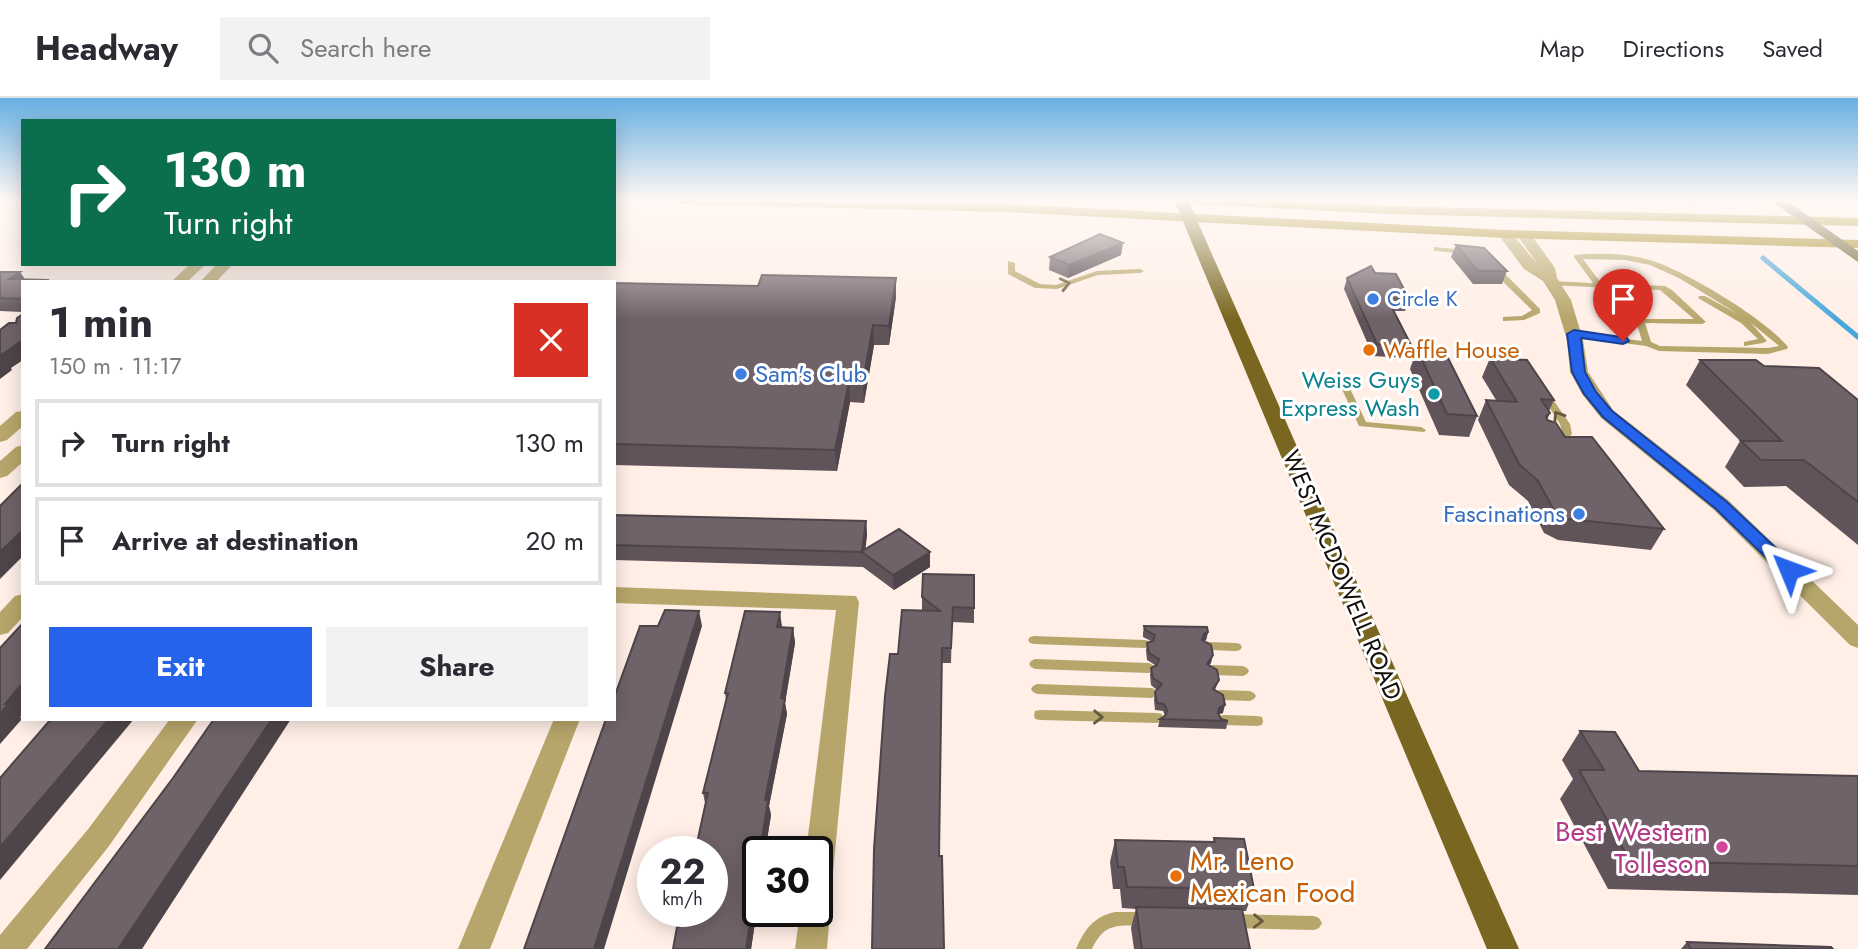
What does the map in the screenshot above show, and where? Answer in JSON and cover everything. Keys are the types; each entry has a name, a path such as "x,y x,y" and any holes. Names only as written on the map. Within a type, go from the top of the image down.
{"highway":[{"path":"1829,240 1858,258"}],"main road":[{"name":"WEST MCDOWELL ROAD","path":"1198,240 1503,949"},
{"path":"1715,240 1858,244"}],"street":[{"path":"1509,240 1529,267 1550,281 1563,300 1574,334 1579,372 1591,394 1608,414 1721,505 1858,639"},
{"path":"1527,240 1548,268 1550,281"},
{"path":"180,280 197,266"},
{"path":"209,280 224,266"},
{"path":"0,436 21,418"},
{"path":"0,472 21,453"},
{"path":"616,598 848,602 822,836"},
{"path":"0,627 21,605"},
{"path":"8,949 99,837 184,721"},
{"path":"474,949 566,721"},
{"path":"811,949 813,927"}],"lane":[{"path":"1437,249 1478,254"},
{"path":"1574,334 1647,344 1658,348 1768,351 1784,347 1778,339 1746,315 1655,263 1578,257 1599,285"},
{"path":"1488,261 1537,312 1524,318 1506,319"},
{"path":"1643,261 1738,318 1763,341 1753,345 1653,341 1647,344"},
{"path":"1011,262 1011,272 1023,281 1038,286 1057,287 1097,273 1140,271"},
{"path":"1550,281 1661,288 1702,322 1640,321"},
{"path":"1614,286 1640,321 1647,344"},
{"path":"1339,374 1362,424 1421,430"},
{"path":"1534,379 1565,424 1567,434 1544,438"},
{"path":"1034,640 1144,644"},
{"path":"1208,646 1237,647"},
{"path":"1035,664 1149,668"},
{"path":"1213,670 1243,671"},
{"path":"1037,689 1153,693"},
{"path":"1219,695 1250,696"},
{"path":"1040,715 1157,718"},
{"path":"1224,720 1257,721"},
{"path":"1084,949 1090,934 1100,923 1114,918 1168,919"},
{"path":"1221,920 1314,923"}],"building":[{"path":"1088,240 1115,240 1123,243 1069,265 1050,257"},
{"path":"1456,245 1484,248 1507,271 1478,271"},
{"path":"1371,266 1375,273 1396,274 1409,299 1387,298 1411,345 1377,344 1347,278"},
{"path":"0,272 20,272 9,279 49,280 21,280 21,298 0,298"},
{"name":"Sam's Club","path":"762,275 896,278 889,326 873,325 863,382 849,382 835,450 616,444 616,283 758,286"},
{"path":"21,315 21,341 0,356 0,330 9,323 16,323"},
{"path":"1417,349 1444,350 1477,416 1447,414"},
{"path":"1490,358 1527,360 1554,400 1541,399 1550,413 1546,416 1547,420 1556,423 1565,437 1592,437 1664,529 1568,519 1555,512 1538,481 1519,464 1486,400 1517,402"},
{"path":"1700,360 1756,360 1764,366 1819,368 1858,400 1858,502 1804,460 1761,460 1741,441 1782,441"},
{"path":"21,485 21,532 0,552 0,506"},
{"path":"616,515 866,521 862,551 899,529 930,552 893,575 862,552 616,545"},
{"path":"923,574 974,575 974,608 953,607 951,648 942,648 939,856 942,856 944,949 872,949 874,849 890,654 898,654 902,610 940,611 922,597"},
{"path":"665,610 699,611 594,949 524,949 605,721 616,721 616,692 640,626 658,626"},
{"path":"745,611 780,612 777,627 793,628 781,698 785,699 765,800 768,800 762,836 742,836 742,927 749,927 746,949 673,949 677,927 728,927 728,836 699,836 708,793 703,793 728,693 725,693"},
{"path":"21,625 21,685 0,714 0,648"},
{"path":"1144,626 1207,627 1208,632 1202,640 1211,645 1213,655 1207,664 1217,670 1219,680 1213,689 1223,695 1225,705 1219,708 1218,713 1221,719 1228,721 1160,719 1166,715 1167,710 1164,704 1157,703 1155,692 1162,684 1153,678 1151,668 1157,665 1159,659 1149,653 1147,643 1153,641 1155,635 1145,630"},
{"path":"49,721 107,721 0,847 0,778"},
{"path":"213,721 271,721 118,949 45,949"},
{"name":"Best Western Tolleson","path":"1580,731 1615,732 1639,771 1858,776 1858,866 1630,861 1579,770 1604,770"},
{"path":"1214,838 1244,839 1254,889 1127,887 1124,867 1118,867 1115,840 1215,842"},
{"path":"1136,907 1242,909 1250,949 1142,949"},
{"path":"1687,942 1831,947 1833,949 1691,949"}],"waterway":[{"path":"1763,258 1858,337"}],"place":[{"name":"Circle K","path":"1373,299"},
{"name":"Waffle House","path":"1369,350"},
{"name":"Sam's Club","path":"741,374"},
{"name":"Weiss Guys Express Wash","path":"1434,394"},
{"name":"Fascinations","path":"1579,514"},
{"name":"Best Western Tolleson","path":"1722,847"},
{"name":"Mr. Leno Mexican Food","path":"1176,876"}],"route":[{"path":"1623,341 1574,334 1579,372 1591,394 1608,414 1721,505 1789,570"}]}
